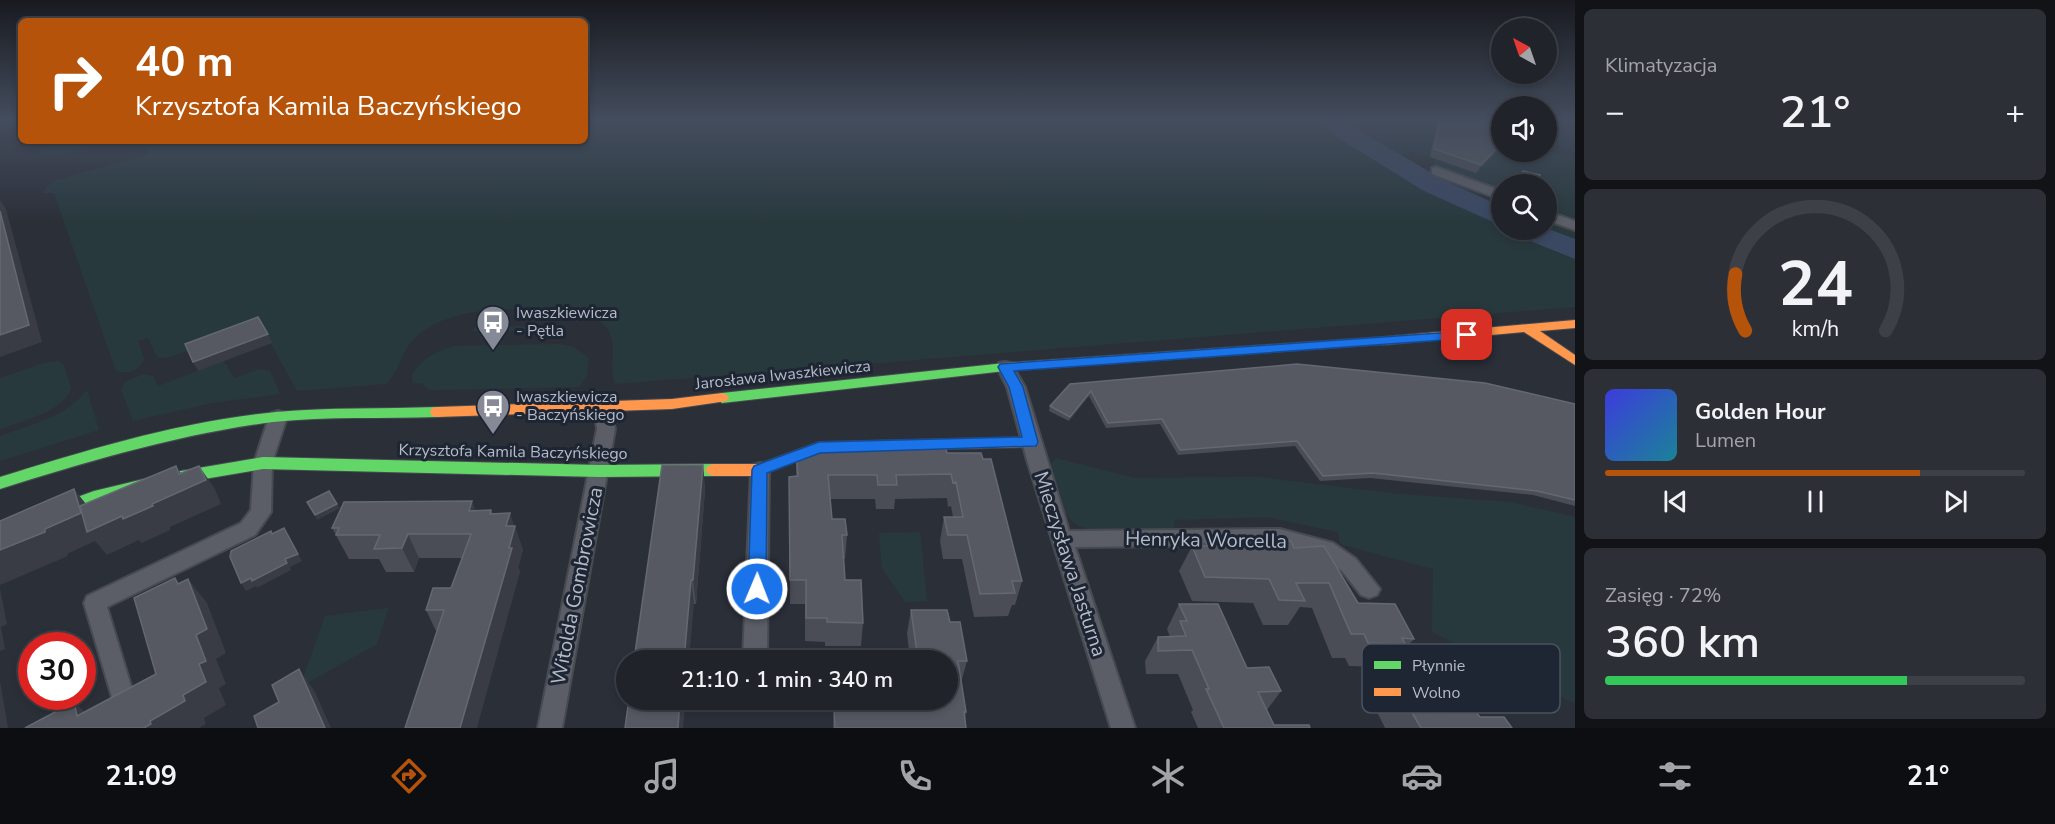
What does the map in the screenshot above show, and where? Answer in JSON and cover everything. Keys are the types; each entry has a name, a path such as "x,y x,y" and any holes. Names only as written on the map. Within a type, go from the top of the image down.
{"street":[{"path":"1436,171 1491,192"},
{"path":"1557,219 1575,226"},
{"name":"Jarosława Iwaszkiewicza","path":"0,483 137,441 205,427 278,417 672,404 1005,367 1529,330 1575,324"},
{"path":"1529,330 1575,361"},
{"name":"Mieczysława Jasturna","path":"1005,367 1016,387 1031,442 1123,728"},
{"name":"Witolda Gombrowicza","path":"550,728 606,429 603,408"},
{"path":"122,696 95,603 248,529 261,512 263,463 278,417"},
{"name":"Krzysztofa Kamila Baczyńskiego","path":"0,532 94,497 169,479 263,463 599,471 760,470 819,447 1031,442"},
{"path":"755,650 760,470"},
{"name":"Henryka Worcella","path":"1062,539 1280,537 1326,549 1349,565 1369,589"}],"shaded area":[{"path":"147,154 1375,154 1434,191 1491,217 1491,240 1544,240 1575,253 1575,307 615,384 611,337 601,322 552,309 497,310 459,315 426,329 408,346 394,374 386,384 297,391 262,327 166,358 157,357 148,338 138,341 144,358 140,366 129,372 116,371 54,193 43,193 46,187 56,180"},
{"path":"1388,154 1405,154 1402,155 1448,183 1455,181 1481,190 1479,195 1491,200 1491,211 1452,194"},
{"path":"1418,154 1491,154 1491,162 1557,162 1557,154 1572,156 1575,158 1575,223 1557,215 1557,174 1491,174 1491,189 1434,165 1435,159"},
{"path":"1557,225 1575,230 1575,247 1557,239"},
{"path":"560,325 564,327 559,331 471,331 476,327"},
{"path":"558,344 574,347 589,358 587,375 579,387 429,390 422,383 413,383 412,375 420,364 436,353 455,346"},
{"path":"58,361 64,365 71,388 67,396 41,415 0,429 0,378 44,363"},
{"path":"224,361 234,378 259,369 270,371 280,394 212,403 133,421 121,390 125,382 143,374 153,376 158,386"},
{"path":"87,390 99,430 0,461 0,436 58,414 78,400"},
{"path":"1056,458 1134,478 1258,477 1399,494 1510,502 1575,517 1575,704 1560,696 1560,644 1456,644 1432,632 1433,569 1343,545 1339,541 1338,532 1267,517 1174,520 1175,526 1172,530 1119,533 1092,530 1081,527 1068,517 1055,486 1050,465"},
{"path":"920,532 927,601 905,602 882,568 879,533"},
{"path":"388,608 377,644 300,687 325,616"}],"building":[{"path":"1449,154 1491,154 1481,165"},
{"path":"0,211 29,325 0,335"},
{"path":"258,317 268,334 193,362 185,344"},
{"path":"1297,364 1485,383 1575,404 1575,500 1537,491 1373,473 1323,476 1297,441 1180,450 1162,419 1108,423 1091,391 1070,417 1050,406 1070,384"},
{"path":"945,446 947,453 981,453 983,459 991,459 1022,581 1012,581 1015,593 980,594 967,535 948,535 944,517 963,517 956,482 953,483 951,474 896,475 897,485 878,485 877,475 828,475 832,519 845,519 847,535 842,535 845,580 861,580 863,623 827,622 827,618 806,618 806,580 790,580 789,477 798,476 796,452 829,451 829,447"},
{"path":"662,465 703,465 685,650 635,650"},
{"path":"176,466 179,474 199,466 206,480 152,504 153,506 123,519 122,516 87,532 80,506"},
{"path":"74,489 81,513 45,529 45,532 0,550 0,521"},
{"path":"329,491 337,504 315,515 307,502"},
{"path":"472,501 469,511 491,510 490,514 510,513 506,526 515,526 509,548 512,548 460,728 405,728 444,610 426,610 433,588 451,588 471,534 408,534 402,548 374,549 380,535 336,535 339,528 332,528 344,502"},
{"path":"284,528 298,554 285,559 287,563 252,581 251,578 241,583 230,557 231,551 271,531 272,534"},
{"path":"1205,541 1291,541 1294,548 1324,546 1358,603 1395,604 1414,639 1402,638 1405,644 1368,643 1364,634 1351,634 1329,583 1296,583 1305,601 1279,600 1269,579 1205,577 1192,546 1208,546"},
{"path":"175,578 178,584 188,579 207,629 196,635 206,661 199,664 206,682 183,695 185,701 150,721 151,724 144,728 25,728 59,710 76,710 77,716 88,710 96,710 96,706 156,674 134,598"},
{"path":"1179,604 1218,604 1247,668 1269,667 1281,691 1258,692 1274,725 1309,725 1310,728 1224,728 1206,689 1209,689 1192,650 1158,651 1158,637 1186,636 1180,621 1187,621"},
{"path":"911,610 947,610 950,622 960,622 967,661 958,661 958,650 917,650"},
{"path":"958,661 966,712 964,712 966,728 835,728 834,710 958,710"},
{"path":"299,669 325,728 258,728 254,716 279,702 272,685"},
{"path":"627,710 679,710 678,728 625,728"},
{"path":"1412,713 1477,713 1480,717 1504,717 1512,728 1421,728"}],"waterway":[{"path":"1381,154 1433,185 1491,213"},
{"path":"1552,240 1575,250"}],"traffic: fast":[{"path":"722,398 1005,367 1382,341"},
{"path":"0,483 136,443 206,427 316,414 437,412"},
{"path":"0,532 94,497 169,479 263,463 599,471 713,470"}],"traffic: slow":[{"path":"1382,341 1575,324"},
{"path":"1529,330 1575,361"},
{"path":"437,412 672,404 722,398"},
{"path":"713,470 760,470 819,447 1031,442"}],"place":[{"name":"Iwaszkiewicza - Pętla","path":"493,351"},
{"name":"Iwaszkiewicza - Baczyńskiego","path":"493,435"}],"route":[{"path":"757,589 760,470 819,447 1031,442 1016,387 1005,367 1467,335"}]}
